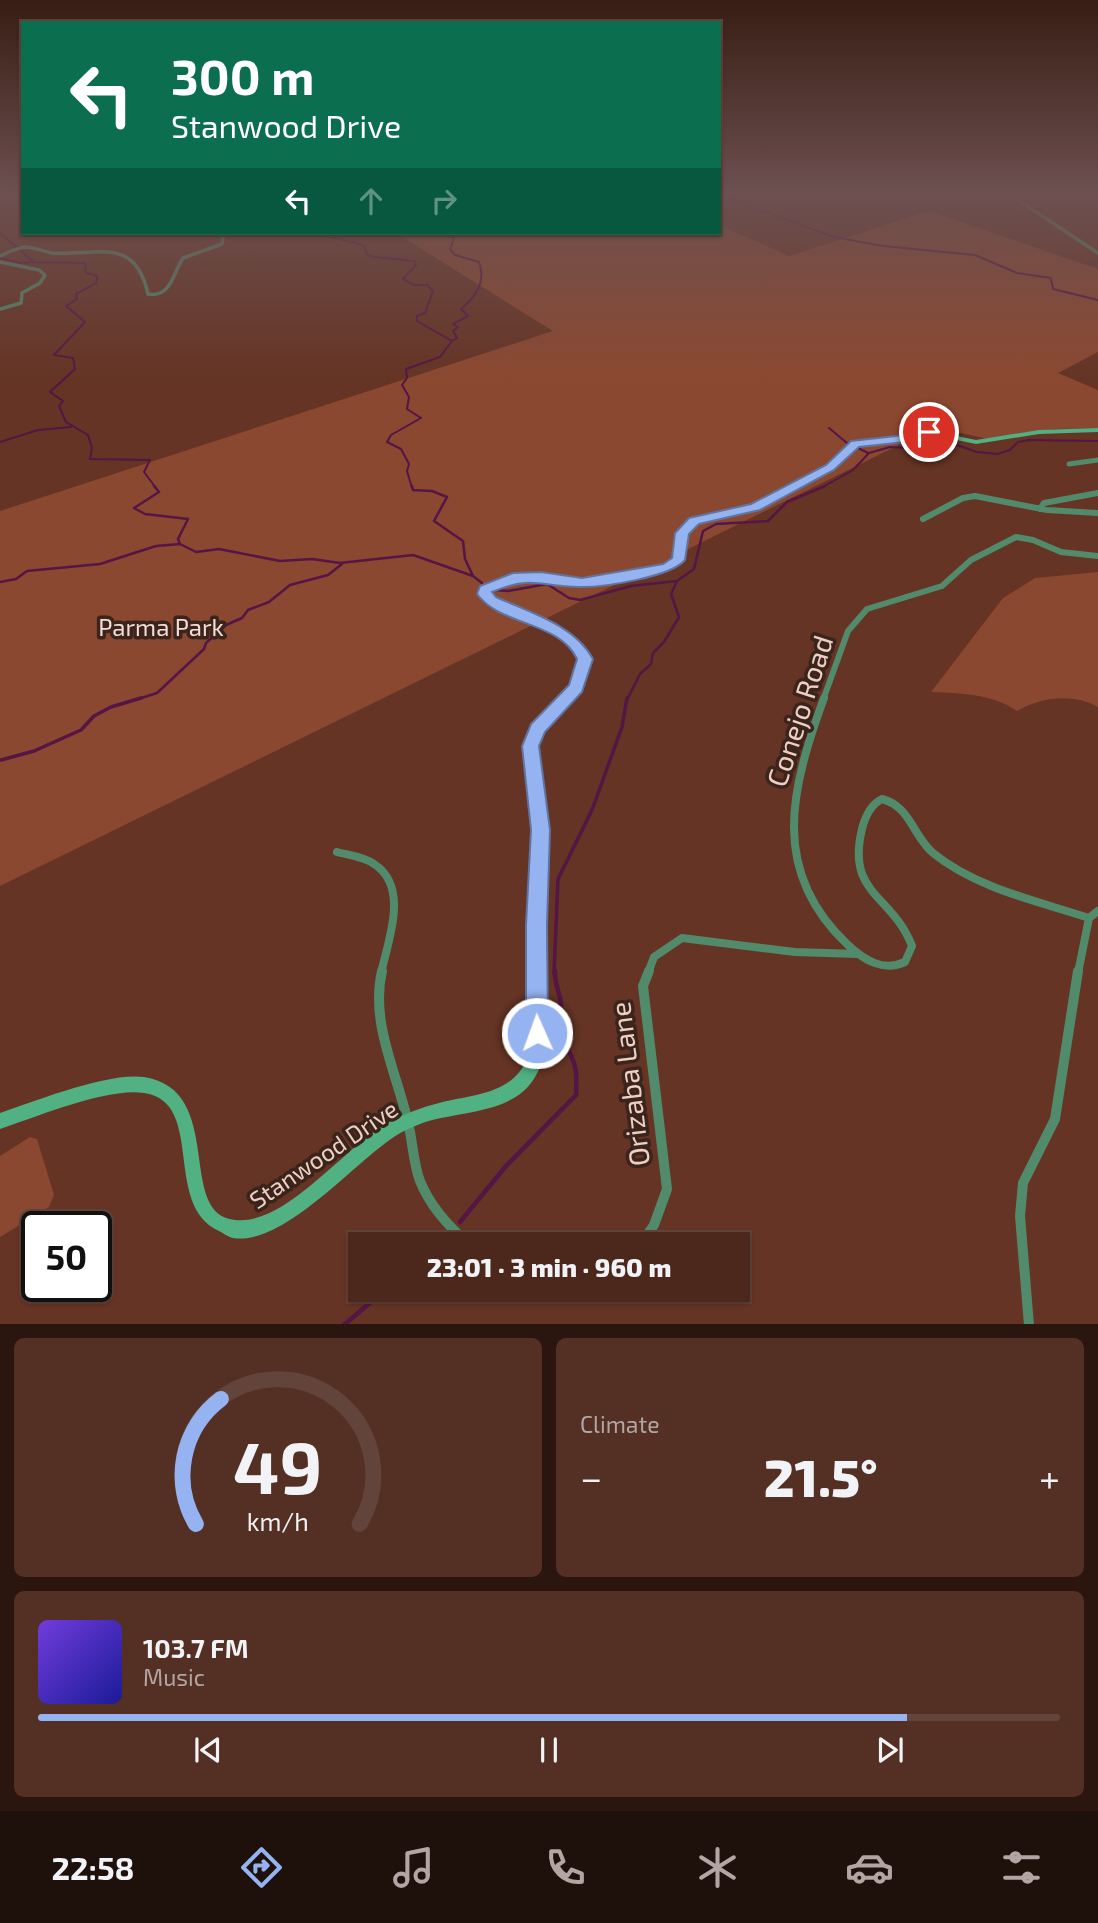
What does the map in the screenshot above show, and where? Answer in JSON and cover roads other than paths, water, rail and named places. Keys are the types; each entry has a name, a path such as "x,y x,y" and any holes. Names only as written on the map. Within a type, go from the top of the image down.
{"main road":[{"name":"Stanwood Drive","path":"0,1121 120,1087 141,1085 159,1089 177,1106 186,1125 201,1206 219,1224 240,1229 265,1224 279,1217 374,1141 408,1121 508,1093 527,1077 536,1057 541,830 530,746 537,729 577,688 585,659 580,648 562,634 488,599 484,594 486,587 522,576 582,583 667,568 678,560 682,533 691,523 755,507 830,467 855,443 905,438 927,432 976,442 1039,432 1098,430"}],"street":[{"path":"122,257 143,271 148,292 155,296 165,292 177,274 178,265 186,257"},
{"path":"0,262 39,270 45,275 40,283 22,293 21,303 0,310"},
{"path":"1069,464 1098,460"},
{"path":"1040,509 1044,503 1098,492"},
{"path":"923,520 963,498 975,496 1040,509 1098,513"},
{"name":"Conejo Road","path":"1029,1324 1020,1216 1021,1191 1027,1169 1047,1139 1055,1119 1067,1029 1093,915 1026,897 944,862 923,843 901,807 882,799 873,804 864,822 856,863 863,882 902,925 912,946 905,962 890,967 870,962 837,935 808,895 799,877 792,838 795,795 807,747 852,625 870,608 941,587 964,565 1016,537 1073,554 1098,555"},
{"path":"337,852 375,864 393,888 394,914 379,976 379,1013 386,1050 408,1121 416,1169 429,1198 445,1223 455,1232"},
{"name":"Orizaba Lane","path":"649,1232 667,1189 643,986 654,957 682,938 795,952 858,954"}],"waterway":[{"path":"28,257 34,262"},
{"path":"373,257 415,261 416,265 403,279 414,285 427,285 433,291 425,313 417,316 417,321 452,341"},
{"path":"452,341 457,338 453,331 458,327 453,324 468,316 461,309 475,294 481,276 479,262 461,257"},
{"path":"979,257 1017,273 1051,278 1053,289 1098,300"},
{"path":"0,258 21,263 34,262"},
{"path":"34,262 85,263 86,273 97,276 96,283 76,294 77,299 66,306 85,322 54,355 73,358 75,369 50,392 63,401 59,406 66,422 88,435 92,448 90,459 150,460 144,472 156,488"},
{"path":"412,488 407,471 409,464 401,449 387,442 391,435 421,418 407,409 409,397 402,385 407,378 406,369 440,357 452,341"},
{"path":"0,442 38,430 71,427"},
{"path":"829,428 847,443"},
{"path":"823,487 853,470 869,453 890,447 920,449 954,444 977,452 997,454 1010,450 1018,442 1029,440 1098,441"},
{"path":"856,447 868,453"},
{"path":"154,486 159,492 134,508 145,514 188,519 178,539 180,544"},
{"path":"412,486 413,490 432,491 447,497 434,521 463,541 465,559 473,576"},
{"path":"677,581 694,569 703,531 716,524 768,521 787,502 823,487"},
{"path":"0,582 16,579 27,571 100,564 156,546 180,544"},
{"path":"180,544 196,552 219,549 280,561 312,559 340,563 413,555 473,576"},
{"path":"135,700 157,693 204,649 206,643 226,625 242,618 248,610 269,602 290,585 328,575 342,564"},
{"path":"473,576 482,583"},
{"path":"494,590 508,591 547,584 569,598 580,600 631,586 677,581"},
{"path":"627,700 640,674 651,664 653,653 664,642 679,617 671,594 677,581"},
{"path":"1,760 34,751 81,730 94,716 111,707 141,698"},
{"path":"554,973 558,879 592,810 622,727 627,698"},
{"path":"460,1222 506,1166 576,1095 575,1066 558,1028 561,1004 555,971"},
{"path":"345,1324 371,1302"}],"park label":[{"name":"Parma Park","path":"161,628"}]}
